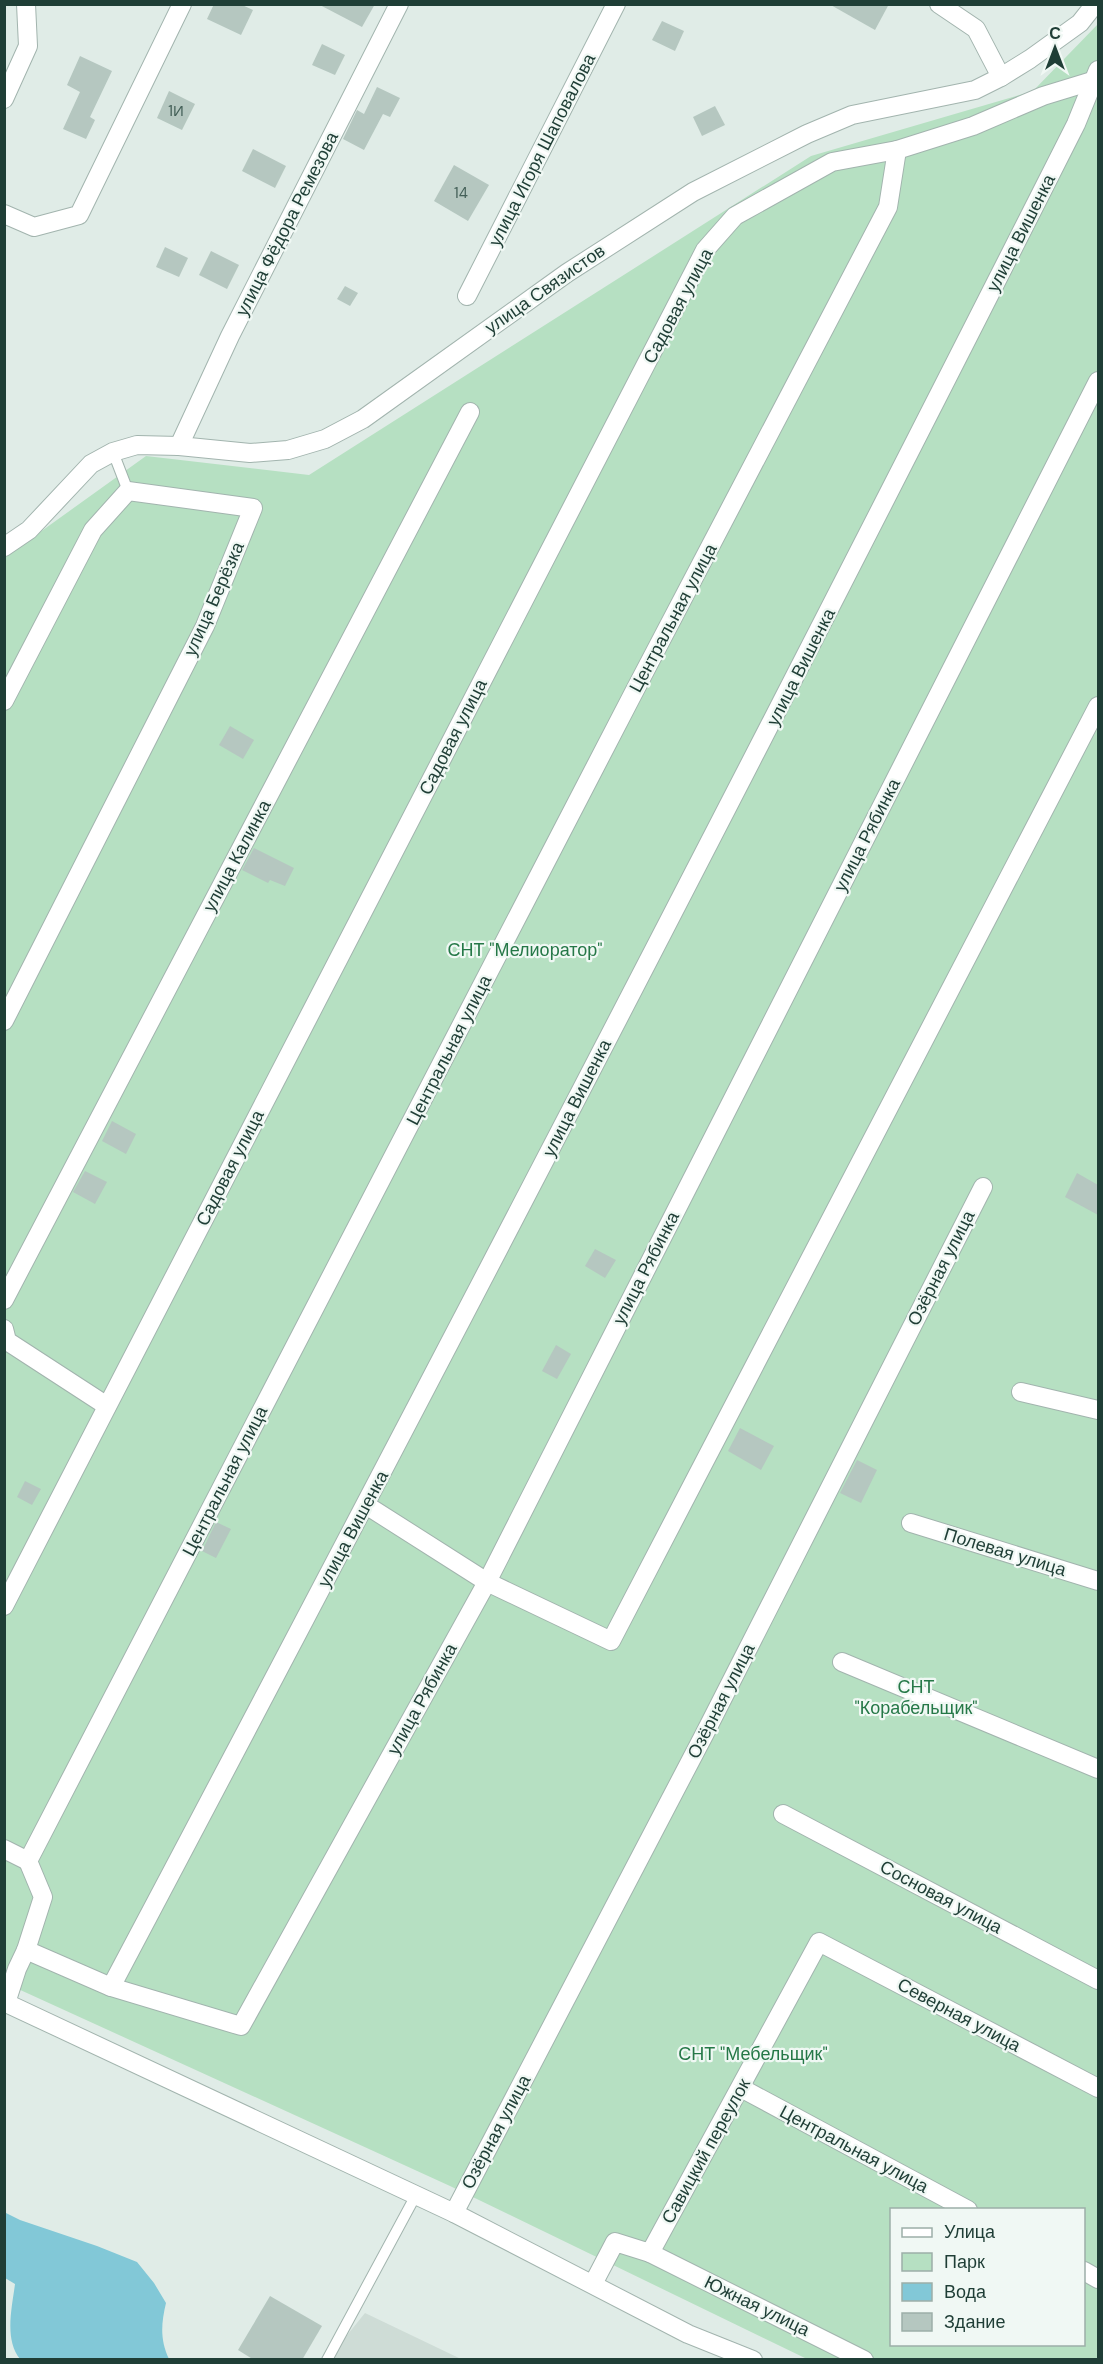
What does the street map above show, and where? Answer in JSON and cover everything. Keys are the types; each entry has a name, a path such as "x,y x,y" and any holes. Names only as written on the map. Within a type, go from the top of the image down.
{"street":[{"path":"4,99 28,46 26,4"},
{"path":"4,214 34,227 79,215 182,4"},
{"name":"улица Фёдора Ремезова","path":"178,446 230,336 399,4"},
{"name":"улица Игоря Шаповалова","path":"467,296 616,4"},
{"path":"939,4 976,29 1001,77"},
{"name":"улица Связистов","path":"4,547 29,531 91,464 113,452 137,445 178,446 250,453 288,450 325,439 363,419 567,273 704,187 807,134 852,115 975,90 1001,77 1080,23 1095,4"},
{"name":"Садовая улица","path":"4,1606 705,250 735,216 832,162 897,150 973,126 1095,75"},
{"name":"улица Вишенка","path":"111,1987 366,1505 839,594 1076,123 1095,75"},
{"name":"Центральная улица","path":"28,1861 888,207 897,150"},
{"name":"улица Рябинка","path":"111,1987 241,2026 487,1582 1098,381"},
{"name":"улица Калинка","path":"4,1300 470,412"},
{"path":"4,701 93,531 128,491"},
{"name":"улица Берёзка","path":"4,1021 205,626 253,508 128,491"},
{"path":"366,1505 487,1582 611,1641 1098,706"},
{"name":"Озёрная улица","path":"454,2213 704,1735 983,1187"},
{"path":"4,1329 7,1341 107,1406"},
{"path":"1021,1392 1098,1410"},
{"name":"Полевая улица","path":"911,1523 1098,1581"},
{"path":"842,1662 1098,1769"},
{"name":"Сосновая улица","path":"783,1814 1098,1980"},
{"path":"4,1849 28,1861 43,1897 26,1950 16,1969 5,2003 454,2213 688,2334 753,2360"},
{"name":"Северная улица","path":"819,1942 1098,2088"},
{"name":"Савицкий переулок","path":"650,2253 819,1942"},
{"path":"26,1950 111,1987"},
{"name":"Центральная улица","path":"741,2088 964,2208"},
{"path":"593,2284 615,2242 650,2253"},
{"name":"Южная улица","path":"650,2253 864,2360"}],"lane":[{"path":"113,452 128,491"},
{"path":"327,2360 416,2195"}],"shaded area":[{"path":"365,2313 461,2359 327,2360"}],"green space":[{"name":"СНТ \"Мелиоратор\"","path":"1098,24 1098,2359 807,2359 450,2186 5,1983 4,558 146,456 309,475 811,156 1033,91"}],"water":[{"path":"4,2212 20,2220 137,2262 166,2303 162,2332 169,2359 20,2359 15,2351 11,2333 15,2284 5,2278"}],"building":[{"path":"214,4 240,4 253,10 241,35 207,19"},
{"path":"318,4 375,4 362,27"},
{"path":"829,4 889,4 875,30"},
{"path":"662,21 684,31 675,51 652,40"},
{"path":"322,44 345,55 335,75 312,65"},
{"path":"80,56 112,71 90,117 95,120 86,139 63,129 80,92 67,85"},
{"path":"377,87 400,98 390,117 383,114 364,150 343,139 357,110 364,114"},
{"path":"169,91 195,104 182,130 157,118"},
{"path":"715,106 725,125 702,136 693,117"},
{"path":"253,149 286,166 275,188 242,171"},
{"path":"454,165 489,185 468,221 434,201"},
{"path":"165,247 188,258 179,277 156,267"},
{"path":"211,251 239,265 227,289 199,275"},
{"path":"345,286 358,293 350,306 337,299"},
{"path":"230,726 254,740 243,759 219,745"},
{"path":"254,848 294,868 285,886 270,880 268,883 242,870"},
{"path":"112,1121 136,1134 126,1154 102,1141"},
{"path":"85,1171 107,1182 95,1204 73,1192"},
{"path":"1077,1173 1098,1185 1098,1215 1065,1197"},
{"path":"595,1249 616,1260 605,1278 585,1266"},
{"path":"556,1345 571,1354 557,1379 542,1371"},
{"path":"740,1428 774,1446 761,1470 728,1451"},
{"path":"857,1460 877,1470 861,1503 840,1493"},
{"path":"25,1481 41,1489 32,1505 17,1497"},
{"path":"216,1522 231,1529 216,1558 202,1551"},
{"path":"270,2296 322,2326 302,2360 254,2360 238,2350"}],"park label":[{"name":"СНТ \"Корабельщик\"","path":"916,1697"},
{"name":"СНТ \"Мебельщик\"","path":"753,2054"}]}
